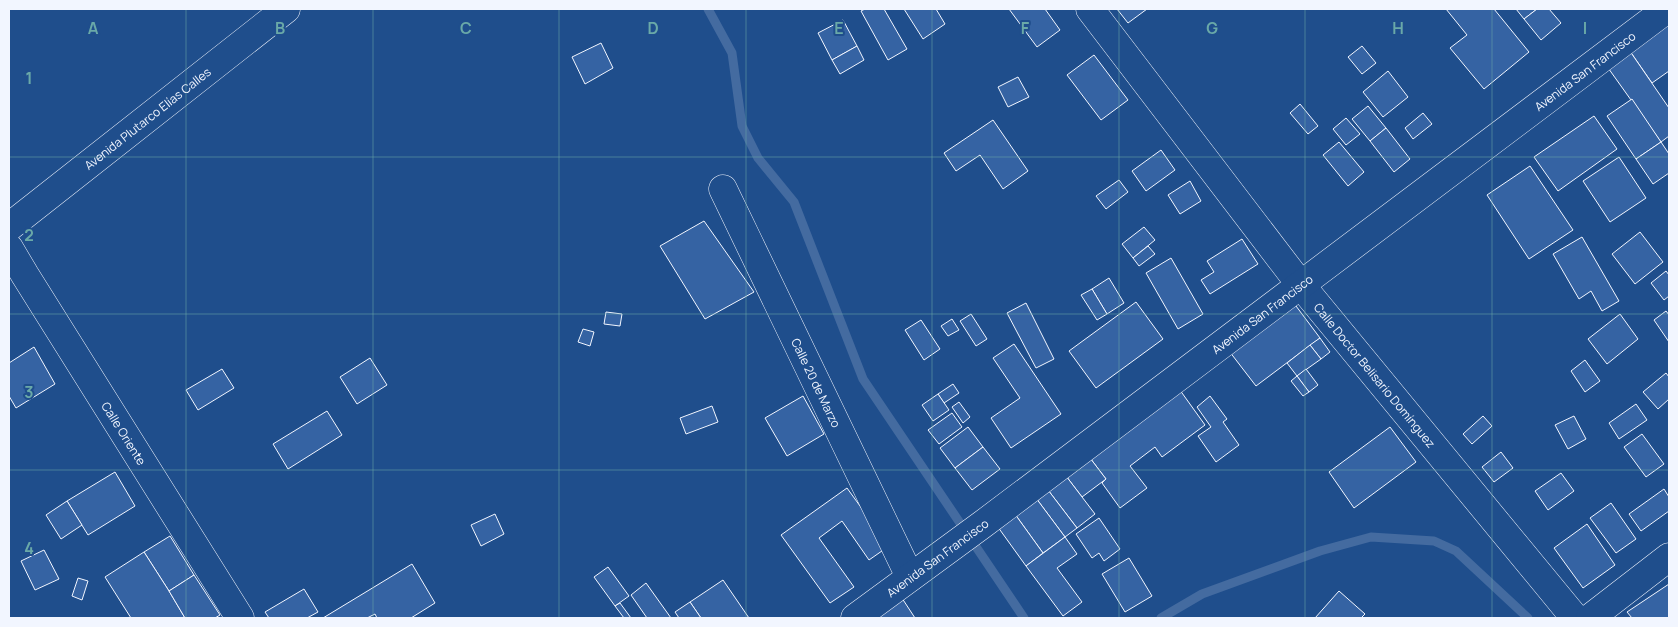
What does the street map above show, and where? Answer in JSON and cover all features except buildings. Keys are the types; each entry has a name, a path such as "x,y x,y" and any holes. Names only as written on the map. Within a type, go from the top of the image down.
{"street":[{"name":"Avenida Plutarco Elías Calles","path":"9,227 286,9"},
{"name":"Calle Doctor Belisario Domínguez","path":"1090,9 1300,284 1575,618"},
{"name":"Avenida San Francisco","path":"855,618 983,524 1667,9"},
{"name":"Calle 20 de Marzo","path":"723,189 910,577"},
{"name":"Calle Oriente","path":"9,248 17,279 240,618"},
{"path":"1590,618 1669,558"}],"waterway":[{"path":"708,9 732,53 742,126 758,158 794,202 863,379 1024,618"},
{"path":"1161,618 1202,594 1320,551 1371,537 1434,541 1456,551 1528,618"}]}
